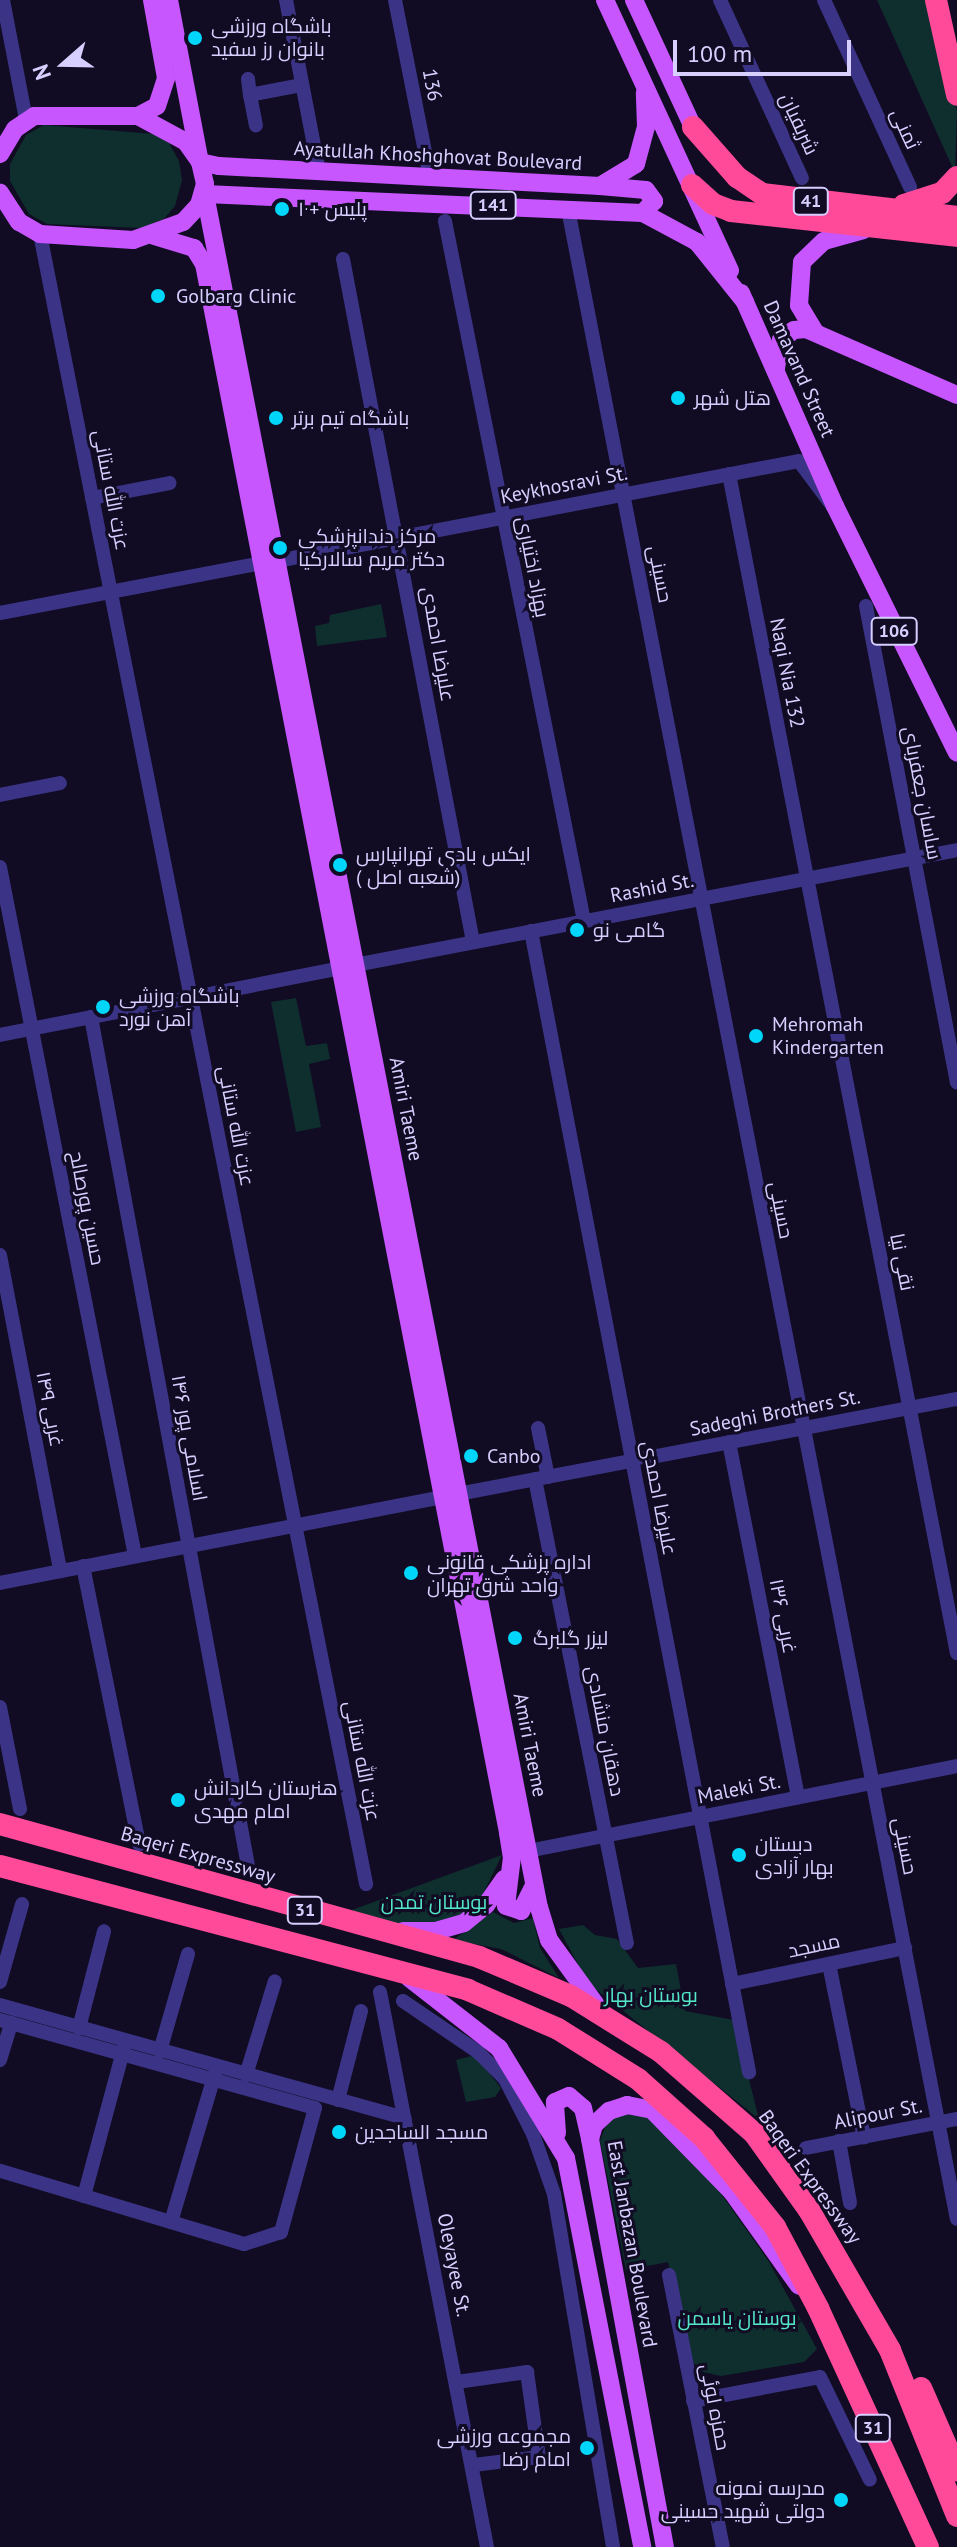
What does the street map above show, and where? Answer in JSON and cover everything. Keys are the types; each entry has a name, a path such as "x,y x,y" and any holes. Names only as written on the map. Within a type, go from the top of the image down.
{"highway":[{"path":"936,0 957,95"},
{"name":"41","path":"693,127 737,177 762,194 957,217"},
{"path":"874,208 930,199 957,177"},
{"name":"41","path":"692,185 705,199 731,211 957,236"},
{"path":"924,233 957,245"},
{"name":"Baqeri Expressway","path":"0,1824 479,1957 604,2014 700,2083 754,2133 816,2222 890,2350 957,2516"},
{"name":"31","path":"0,1866 400,1972 529,2014 638,2079 737,2176 775,2227 818,2308 928,2547"},
{"path":"890,2350 923,2391 957,2470"},
{"path":"846,2369 866,2439 913,2547"}],"main road":[{"path":"138,116 157,106 166,78 152,0"},
{"name":"Amiri Taeme","path":"169,0 270,562 450,1495 508,1833 508,1873 503,1902 512,1911 529,1904 534,1883"},
{"name":"Damavand Street","path":"605,0 692,185 835,506 957,753"},
{"path":"634,0 693,127"},
{"name":"Ayatullah Khoshghovat Boulevard","path":"200,162 600,186 636,164 646,127 645,87"},
{"path":"0,154 14,127 47,113 138,116 177,134 200,162"},
{"path":"600,186 646,190 654,201 643,213"},
{"path":"0,193 19,222"},
{"path":"154,236 183,222 205,194"},
{"name":"141","path":"205,194 643,213 697,242 745,302"},
{"path":"0,213 40,234 154,236 194,248 192,229 212,230"},
{"path":"815,332 802,314 797,294 799,269 806,256 816,245 842,234 891,231"},
{"name":"Amiri Taeme","path":"194,248 204,264 270,562"},
{"path":"776,371 777,348 786,334 800,329 815,332"},
{"name":"Damavand Street","path":"815,332 957,395"},
{"name":"Amiri Taeme","path":"450,1495 549,1940 604,2014"},
{"path":"375,1930 436,1931 464,1923 486,1905 508,1873"},
{"path":"400,1972 456,2010 499,2048 559,2144"},
{"path":"590,2139 583,2108 569,2096 555,2102 553,2111 559,2144 570,2179 642,2547"},
{"name":"East Janbazan Boulevard","path":"665,2547 590,2139 594,2125 609,2111 627,2105 652,2110 732,2192 818,2308"}],"street":[{"path":"3,0 14,127"},
{"path":"286,0 319,171"},
{"name":"136","path":"395,0 430,177"},
{"name":"شریفیان","path":"720,0 802,178"},
{"name":"ثمنی","path":"824,0 910,187"},
{"path":"248,79 256,125"},
{"path":"250,95 302,85"},
{"name":"حسینی","path":"568,209 957,2219"},
{"name":"بهزاد اختیاری","path":"445,221 584,921"},
{"name":"عزت الله ستانی","path":"40,234 366,1884"},
{"name":"علیرضا احمدی","path":"343,259 473,942"},
{"name":"Keykhosravi St.","path":"0,613 801,461 823,498 835,506"},
{"name":"Naqi Nia 132","path":"729,474 807,878"},
{"path":"92,498 170,483"},
{"name":"ساسان جعفربای","path":"866,606 957,1082"},
{"path":"0,795 60,783"},
{"name":"Rashid St.","path":"0,1035 957,850"},
{"name":"حسین پورصالح","path":"0,867 135,1556"},
{"name":"نقی نیا","path":"807,878 957,1653"},
{"name":"علیرضا احمدی","path":"531,931 749,2072"},
{"name":"۱۴۶ اسلامی پور","path":"91,1017 248,1866"},
{"name":"۱۴۹ غربی","path":"0,1255 60,1571"},
{"name":"Sadeghi Brothers St.","path":"0,1583 957,1399"},
{"name":"دهقان منشادی","path":"538,1428 541,1478 627,1943"},
{"name":"۱۳۶ غربی","path":"729,1442 798,1797"},
{"path":"83,1566 139,1844"},
{"path":"0,1707 20,1809"},
{"name":"Maleki St.","path":"528,1851 957,1766"},
{"path":"0,1982 22,1904"},
{"path":"79,2028 104,1931"},
{"name":"مسجد","path":"732,1984 905,1948"},
{"path":"160,2051 188,1954"},
{"path":"829,1964 864,2137"},
{"path":"246,2075 275,1981"},
{"name":"Oleyayee St.","path":"380,1992 487,2547"},
{"path":"403,2001 445,2025 505,2079 533,2134 550,2183 613,2547"},
{"path":"0,2005 79,2028 124,2047 160,2051 315,2108 281,2232 244,2244 0,2171"},
{"path":"338,2100 361,2011"},
{"path":"0,2060 6,2021 124,2047 216,2072 246,2075 404,2118"},
{"path":"84,2196 124,2047"},
{"path":"171,2222 216,2072"},
{"name":"Alipour St.","path":"806,2148 957,2119"},
{"path":"839,2141 850,2203"},
{"path":"550,2183 570,2179"},
{"name":"حمزه لوئی","path":"669,2275 723,2547"},
{"path":"457,2382 527,2372 539,2457 473,2465"},
{"path":"693,2401 820,2377 870,2480"}],"green space":[{"path":"877,0 932,0 957,112 955,173"},
{"path":"44,125 154,134 169,143 179,161 182,180 175,206 164,219 141,228 47,224 29,214 10,181 10,164 26,135"},
{"path":"381,604 387,637 317,646 315,626 329,623 330,615"},
{"path":"296,998 306,1046 327,1043 330,1059 309,1064 321,1127 296,1132 271,1002"},
{"name":"بوستان تمدن","path":"502,1855 482,1896 465,1913 434,1926 380,1926 338,1915"},
{"path":"493,1912 514,1923 533,1918 540,1948 559,1978 501,1949 453,1940"},
{"name":"بوستان بهار","path":"583,1925 595,1935 617,1939 638,1968 676,1964 685,2011 734,2020 759,2119 588,1983 559,1929"},
{"path":"475,2055 501,2088 495,2097 466,2102 456,2060"},
{"name":"بوستان یاسمن","path":"612,2108 653,2117 708,2175 769,2262 817,2349 804,2362 721,2376 703,2372 690,2359 668,2262 626,2270 600,2141"}],"place":[{"name":"باشگاه ورزشی بانوان رز سفید","path":"195,38"},
{"name":"پلیس +١٠","path":"282,209"},
{"name":"Golbarg Clinic","path":"158,296"},
{"name":"هتل شهر","path":"678,398"},
{"name":"باشگاه تیم برتر","path":"276,418"},
{"name":"مرکز دندانپزشکی دکتر مریم سالارکیا","path":"280,548"},
{"name":"ایکس بادی تهرانپارس ( شعبه اصل)","path":"340,865"},
{"name":"گامی نو","path":"577,930"},
{"name":"باشگاه ورزشی آهن نورد","path":"103,1007"},
{"name":"Mehromah Kindergarten","path":"756,1036"},
{"name":"Canbo","path":"471,1456"},
{"name":"اداره پزشكی قانونی واحد شرق تهران","path":"411,1573"},
{"name":"لیزر گلبرگ","path":"515,1638"},
{"name":"هنرستان کاردانش امام مهدی","path":"178,1800"},
{"name":"دبستان بهار آزادی","path":"739,1855"},
{"name":"مسجد الساجدین","path":"339,2132"},
{"name":"مجموعه ورزشی امام رضا","path":"587,2448"},
{"name":"مدرسه نمونه دولتی شهید حسینی","path":"841,2500"}]}
